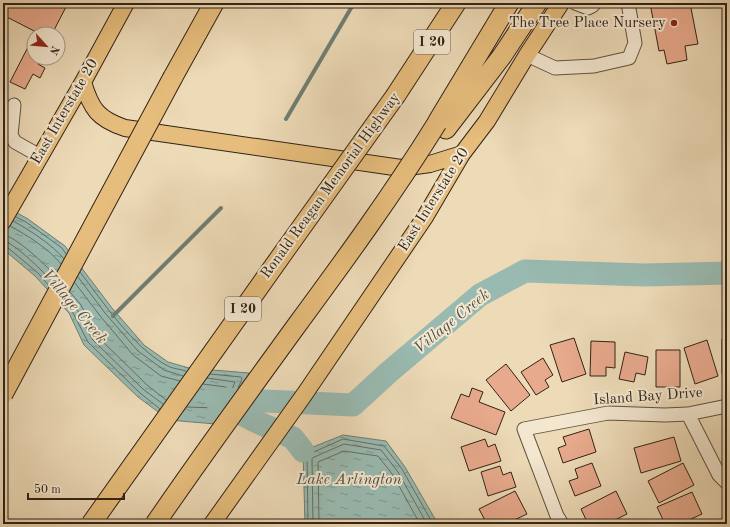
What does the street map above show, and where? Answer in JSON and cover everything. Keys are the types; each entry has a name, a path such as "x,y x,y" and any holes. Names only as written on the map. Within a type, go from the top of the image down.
{"highway":[{"path":"3,394 214,3"},
{"name":"Ronald Reagan Memorial Highway","path":"91,524 396,95 456,3"},
{"path":"442,126 509,3"},
{"path":"155,524 378,213 417,156 502,56 537,3"}],"main road":[{"name":"East Interstate 20","path":"3,221 83,82 126,3"},
{"name":"East Interstate 20","path":"212,524 304,396 425,217 462,154 487,121 561,3"},
{"path":"83,82 88,100 101,117 112,124 125,128 401,168 430,164 462,154"}],"street":[{"path":"575,3 591,6"},
{"path":"527,55 555,68 594,66 629,58 635,43 628,3"},
{"path":"14,105 11,135 15,142 37,160"},
{"name":"Island Bay Drive","path":"562,524 554,508 524,429 608,413 665,415 688,414 727,406"},
{"path":"688,414 719,475 727,483"}],"water":[{"path":"3,205 28,219 65,246 112,308 144,345 168,362 189,368 249,373 227,425 169,420 138,397 84,345 69,313 35,276 3,249"},
{"name":"Lake Arlington","path":"343,435 386,441 405,467 438,524 305,524 303,451"}],"building":[{"path":"4,3 68,3 56,26 26,27 3,15"},
{"name":"The Tree Place Nursery","path":"650,3 690,3 698,44 685,46 687,60 667,64 664,50 659,51"},
{"path":"26,51 26,66 42,66 45,68 40,78 33,74 25,89 10,82"},
{"path":"574,338 586,374 562,382 550,345"},
{"path":"722,339 727,339 727,374 722,374"},
{"path":"707,340 718,376 695,384 684,348"},
{"path":"591,341 615,342 615,368 606,367 606,376 590,376"},
{"path":"656,350 680,350 680,387 656,387"},
{"path":"625,352 648,357 645,375 636,373 634,382 619,379"},
{"path":"543,358 553,375 545,380 549,387 536,395 521,372"},
{"path":"506,364 530,395 511,411 486,380"},
{"path":"472,388 483,392 479,402 505,412 496,435 451,418 461,394 469,397"},
{"path":"589,429 596,452 563,463 558,448 566,445 563,437"},
{"path":"674,437 681,461 641,473 634,448"},
{"path":"485,439 488,447 495,444 501,461 469,471 461,447"},
{"path":"592,463 601,486 575,496 569,481 578,478 575,469"},
{"path":"683,463 694,485 659,503 648,481"},
{"path":"500,466 503,475 511,472 516,487 488,496 481,472"},
{"path":"515,491 527,514 506,524 487,524 479,509"},
{"path":"616,491 627,514 607,524 588,524 581,509"},
{"path":"692,492 702,514 680,524 665,524 657,507"},
{"path":"528,519 531,524 516,524"},
{"path":"701,520 704,524 696,524"}],"waterway":[{"path":"286,119 354,3"},
{"path":"113,316 221,208"},
{"name":"Village Creek","path":"222,399 353,405 389,372 480,295 525,271 645,275 727,273"},
{"name":"Village Creek","path":"217,401 255,421 293,438 303,451"}],"place":[{"name":"The Tree Place Nursery","path":"674,23"}]}
